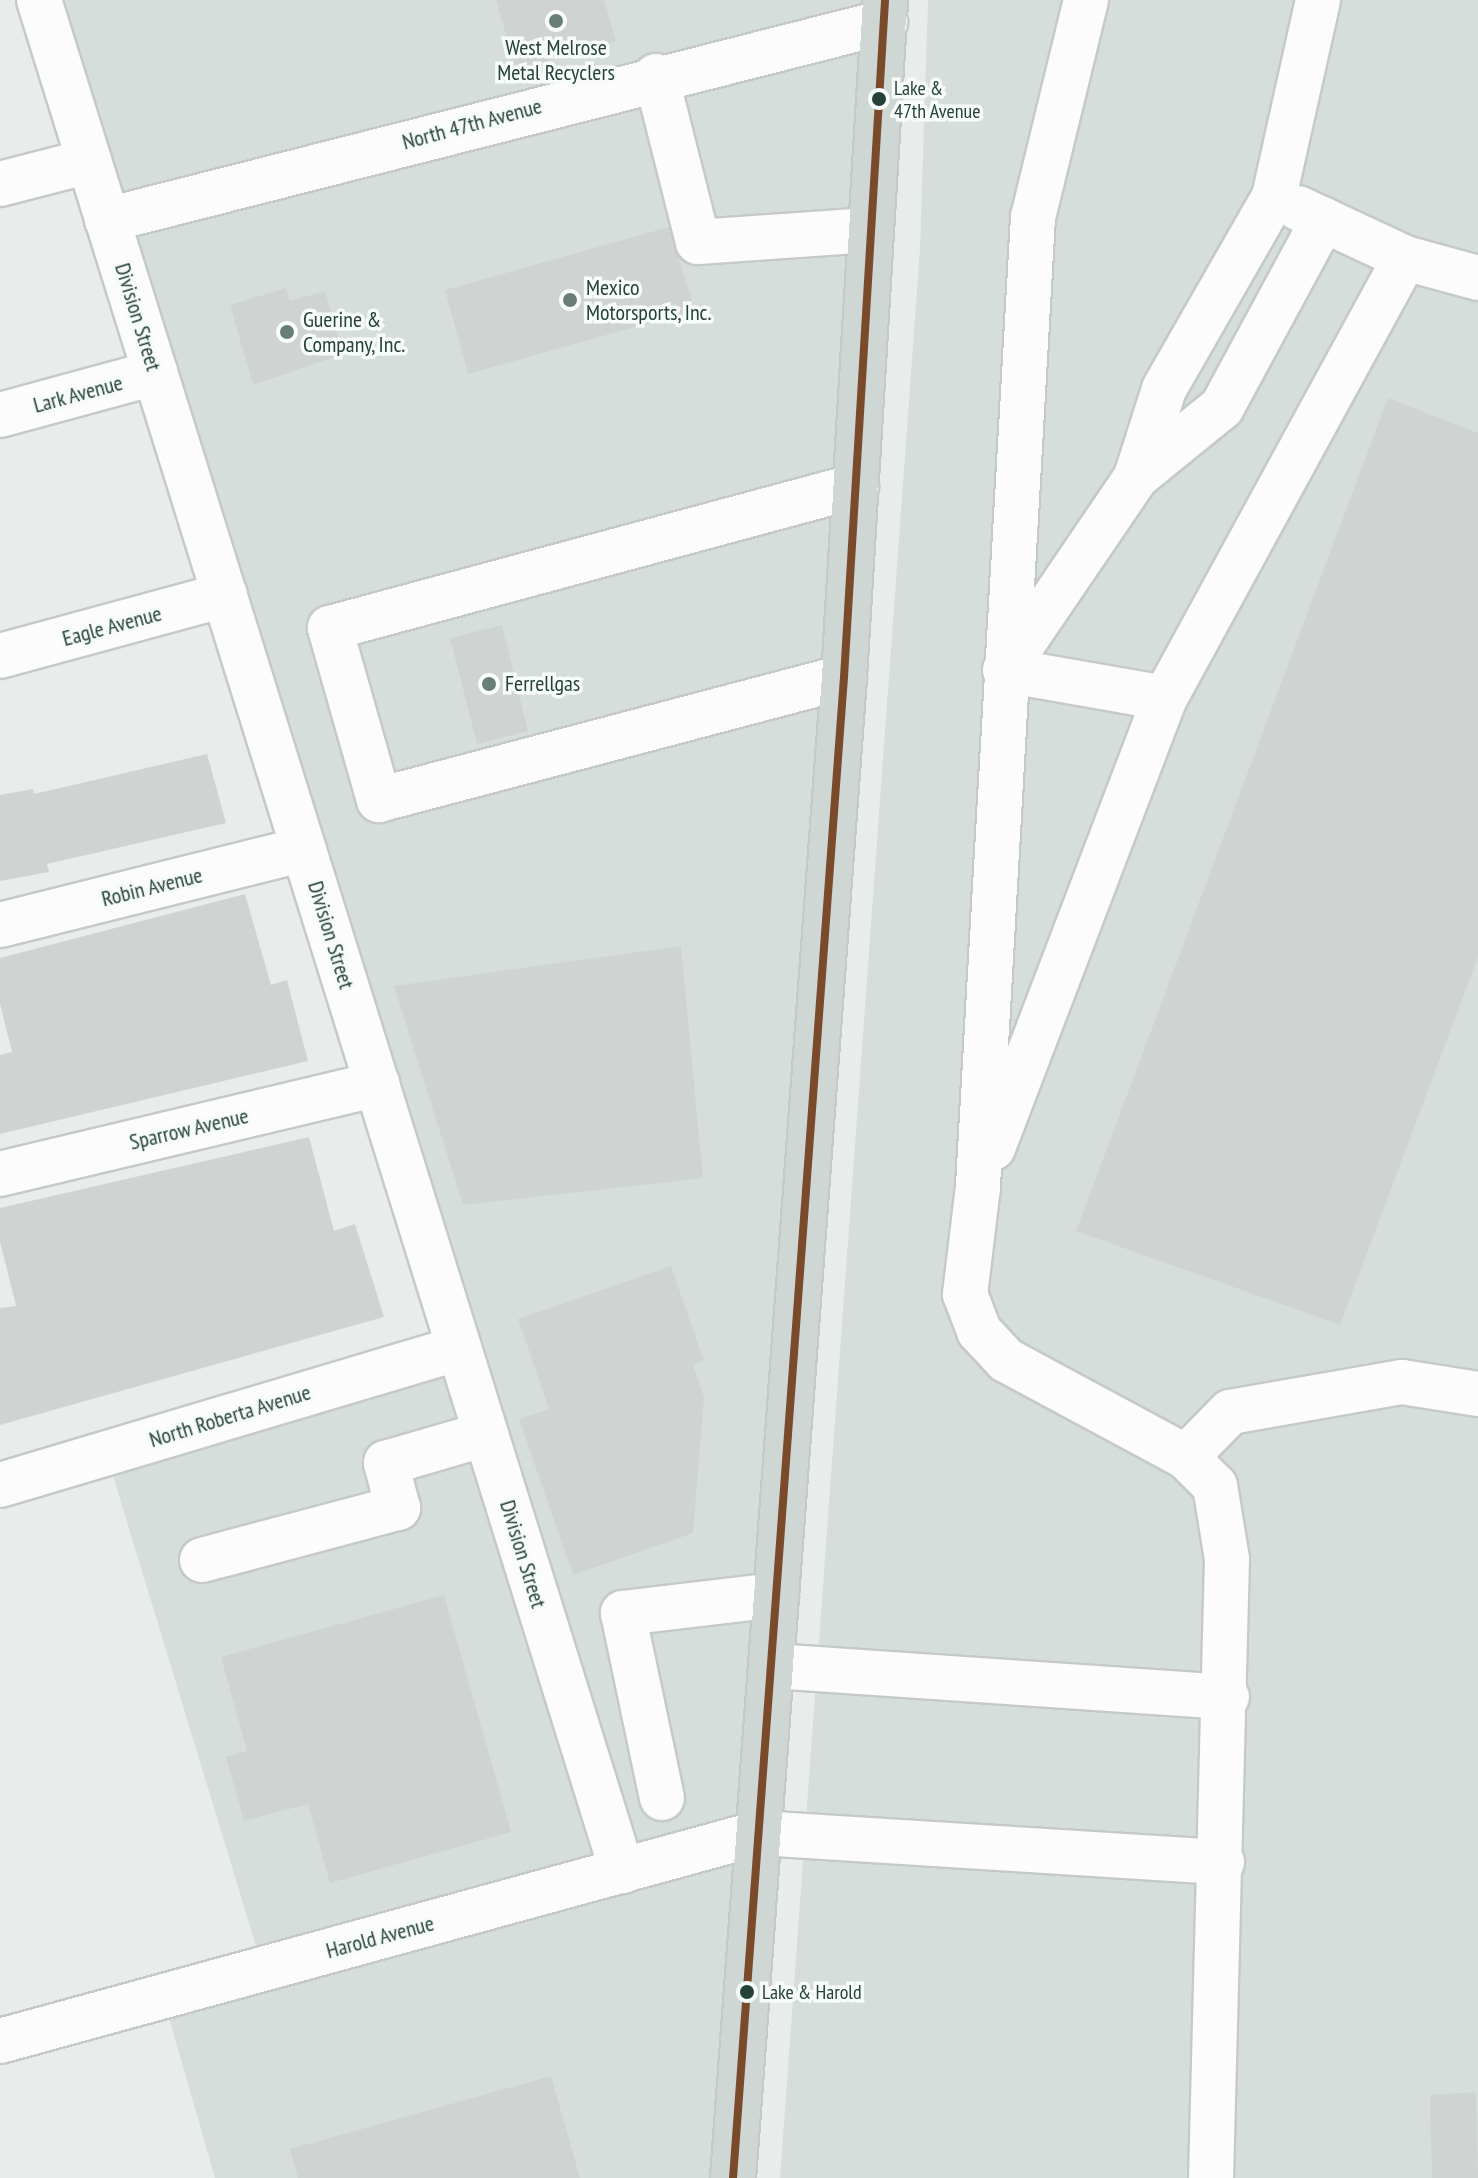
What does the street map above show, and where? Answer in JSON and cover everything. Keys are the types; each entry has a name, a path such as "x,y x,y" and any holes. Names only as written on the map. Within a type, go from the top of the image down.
{"main road":[{"path":"733,2178 844,677 885,11"}],"street":[{"name":"Division Street","path":"39,0 622,1871"},
{"path":"1086,0 1033,217 978,1187 965,1294 979,1331 1006,1360 1186,1457 1215,1486 1227,1559 1227,1697 1211,2178"},
{"path":"1005,670 1136,477 1164,389 1274,197 1318,0"},
{"name":"North 47th Avenue","path":"107,220 656,76 885,11"},
{"path":"656,76 698,242 870,230"},
{"path":"0,184 89,161"},
{"path":"1274,197 1405,258 1478,278"},
{"path":"1136,477 1222,407 1323,220"},
{"path":"978,1187 1165,698 1405,258"},
{"name":"Lark Avenue","path":"0,415 155,373"},
{"path":"844,677 379,800 330,628 856,486"},
{"name":"Eagle Avenue","path":"0,656 225,595"},
{"path":"1005,670 1165,698"},
{"name":"Robin Avenue","path":"0,925 304,849"},
{"name":"Sparrow Avenue","path":"0,1174 377,1084"},
{"name":"North Roberta Avenue","path":"0,1485 459,1348"},
{"path":"1186,1457 1230,1412 1402,1382 1478,1394"},
{"path":"202,1560 398,1508 386,1463 486,1434"},
{"path":"662,1798 623,1613 776,1595"},
{"path":"773,1666 1227,1697"},
{"name":"Harold Avenue","path":"0,2041 759,1833 1222,1862"}],"shaded area":[{"path":"39,0 885,0 733,2178 215,2178 163,1997 263,1969 106,1453 459,1348"},
{"path":"928,0 1478,0 1478,2178 780,2178 920,249"}],"building":[{"name":"West Melrose Metal Recyclers","path":"496,0 604,0 616,41 516,70"},
{"name":"Mexico Motorsports, Inc.","path":"669,227 695,310 468,374 445,290"},
{"name":"Guerine & Company, Inc.","path":"286,288 290,301 325,291 343,354 253,385 230,305"},
{"path":"1388,398 1478,433 1478,957 1340,1325 1076,1231"},
{"name":"Ferrellgas","path":"502,625 528,731 477,744 450,638"},
{"path":"207,754 226,823 47,864 49,872 0,881 0,795 33,789 34,794"},
{"path":"245,894 271,985 287,980 308,1061 0,1134 0,1055 12,1052 0,1004 0,958"},
{"path":"681,946 703,1178 463,1205 394,986"},
{"path":"309,1137 334,1231 355,1224 384,1317 0,1425 0,1308 16,1306 0,1242 0,1208"},
{"path":"671,1266 704,1361 693,1365 704,1397 693,1533 573,1575 519,1419 549,1409 518,1319"},
{"path":"444,1595 511,1832 330,1883 308,1804 244,1821 226,1757 247,1751 221,1657"},
{"path":"551,2076 580,2178 298,2178 290,2149"},
{"path":"1476,2092 1478,2178 1432,2178 1430,2095"}],"transit line":[{"path":"733,2178 844,677 885,0"}],"place":[{"name":"West Melrose Metal Recyclers","path":"556,21"},
{"name":"Lake & 47th Avenue","path":"879,99"},
{"name":"Mexico Motorsports, Inc.","path":"570,300"},
{"name":"Guerine & Company, Inc.","path":"287,332"},
{"name":"Ferrellgas","path":"489,684"},
{"name":"Lake & Harold","path":"747,1992"}]}
